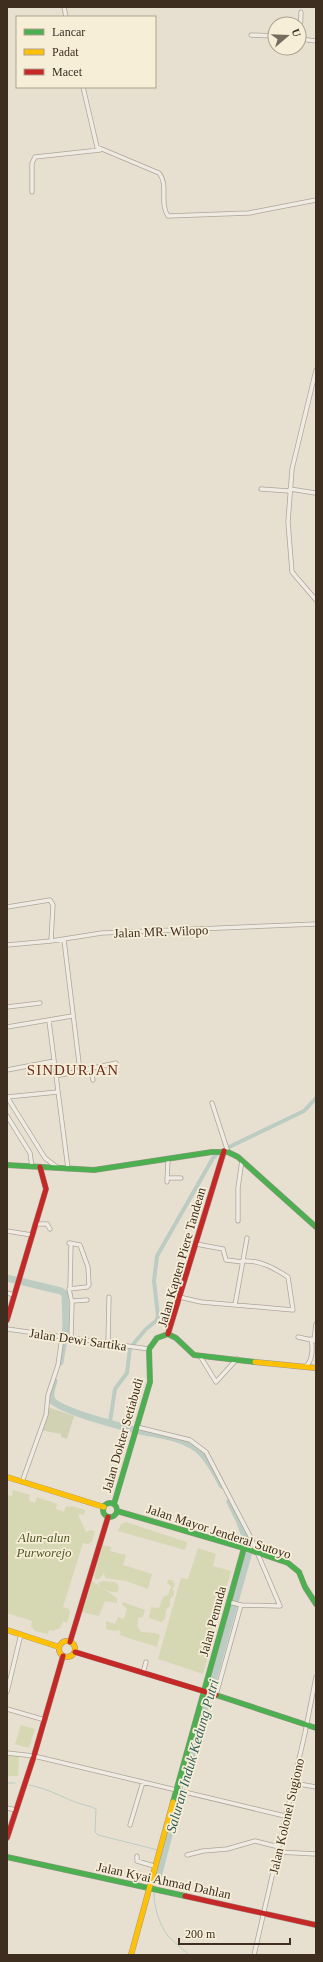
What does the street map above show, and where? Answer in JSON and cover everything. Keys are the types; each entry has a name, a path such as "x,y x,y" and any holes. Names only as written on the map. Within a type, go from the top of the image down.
{"street":[{"path":"301,12 301,16"},
{"path":"251,35 267,36"},
{"path":"83,88 97,147 100,150"},
{"path":"32,192 32,163 35,158 100,150 159,174 163,180 164,208 166,214 170,216 249,213 316,200"},
{"path":"316,370 292,469 289,490 288,522 291,569 294,576 316,600"},
{"path":"262,489 315,493"},
{"path":"7,907 50,900 53,905 51,941"},
{"name":"Jalan MR. Wilopo","path":"7,945 64,940 102,933 316,924"},
{"path":"64,940 72,1016 80,1071"},
{"path":"7,1008 40,1003"},
{"path":"7,1027 72,1016"},
{"path":"49,1021 68,1169"},
{"path":"7,1070 54,1061"},
{"path":"56,1076 116,1063"},
{"path":"91,1069 92,1080"},
{"path":"58,1092 7,1097 45,1158 58,1168"},
{"path":"212,1103 224,1150"},
{"path":"7,1116 30,1153 32,1167"},
{"path":"7,1166 94,1170 168,1160 224,1150 242,1160 316,1228"},
{"name":"Jalan Kapten Piere Tandean","path":"224,1150 168,1334 176,1338 191,1353 200,1356 316,1368"},
{"path":"167,1182 168,1160"},
{"path":"238,1221 238,1188 242,1160"},
{"path":"7,1320 46,1188 40,1167"},
{"path":"167,1178 181,1178"},
{"path":"35,1224 46,1224 50,1229"},
{"path":"7,1231 32,1235"},
{"path":"235,1305 247,1238"},
{"path":"70,1288 87,1287 89,1284 89,1277 80,1245 70,1243 70,1288 72,1301 70,1338"},
{"path":"179,1297 201,1302 293,1310 288,1277 266,1265 257,1262 226,1260 223,1249 196,1244"},
{"path":"7,1293 14,1295"},
{"path":"108,1343 109,1297"},
{"path":"72,1301 87,1300"},
{"path":"305,1367 309,1364 316,1324"},
{"name":"Jalan Dewi Sartika","path":"7,1329 149,1349"},
{"path":"149,1349 157,1338 168,1334"},
{"path":"22,1482 46,1415 48,1395 58,1365 62,1337"},
{"path":"298,1337 314,1340"},
{"name":"Jalan Dokter Setiabudi","path":"114,1504 150,1382 149,1349"},
{"path":"200,1356 216,1382 237,1360"},
{"path":"136,1430 190,1440 203,1448 248,1532 255,1552 280,1606 240,1605 230,1603"},
{"path":"7,1477 104,1507"},
{"path":"108,1503 114,1504 117,1511 114,1516 108,1517 104,1514 104,1507 108,1503"},
{"name":"Jalan Mayor Jenderal Sutoyo","path":"117,1511 245,1548 283,1561 296,1568 305,1587 316,1604"},
{"path":"70,1642 108,1517"},
{"name":"Jalan Pemuda","path":"131,1955 154,1866 245,1548"},
{"path":"216,1695 240,1605"},
{"path":"7,1630 59,1646"},
{"path":"7,1692 21,1634"},
{"path":"59,1646 65,1641 70,1642 74,1645 75,1652"},
{"path":"59,1646 59,1651 63,1656"},
{"path":"63,1656 71,1656 75,1652"},
{"path":"75,1652 216,1695 316,1728"},
{"path":"7,1838 34,1756 63,1656"},
{"path":"143,1673 146,1662"},
{"name":"Jalan Kolonel Sugiono","path":"254,1955 305,1733 316,1677"},
{"path":"7,1709 45,1720"},
{"path":"7,1753 34,1756 285,1816"},
{"path":"130,1825 143,1782"},
{"path":"293,1783 316,1787"},
{"path":"7,1808 16,1810"},
{"path":"187,1855 203,1851 227,1849 255,1841 279,1846"},
{"path":"278,1852 316,1854"},
{"path":"137,1856 137,1861 154,1866"},
{"name":"Jalan Kyai Ahmad Dahlan","path":"7,1857 149,1887 316,1925"}],"green space":[{"path":"48,1407 74,1416 67,1439 61,1437 61,1434 40,1430"},
{"name":"Alun-alun Purworejo","path":"13,1490 30,1495 29,1501 35,1503 37,1497 57,1504 56,1509 64,1512 66,1506 72,1506 85,1510 84,1515 78,1515 86,1532 90,1530 95,1531 92,1542 88,1544 83,1543 63,1607 69,1609 70,1612 67,1623 63,1621 60,1628 53,1631 49,1630 48,1634 35,1631 31,1626 32,1621 7,1613 7,1495 12,1496"},
{"path":"126,1522 187,1542 185,1550 118,1531 121,1524"},
{"path":"103,1545 111,1547 110,1551 126,1555 123,1565 152,1574 148,1589 126,1581 105,1578 104,1573 99,1579 95,1579 94,1575"},
{"path":"198,1548 216,1554 213,1566 231,1571 203,1674 158,1659 181,1578 188,1579"},
{"path":"168,1580 172,1580 175,1585 173,1589 174,1595 170,1599 170,1606 166,1610 165,1619 161,1622 149,1618 151,1607 159,1608 163,1597 168,1595 171,1586 167,1583"},
{"path":"92,1581 117,1598 117,1603 105,1601 99,1616 82,1612"},
{"path":"103,1581 115,1582 118,1585 119,1590 115,1592 104,1589 98,1583"},
{"path":"123,1602 145,1610 143,1617 138,1618 137,1626 141,1632 160,1635 157,1647 119,1635 121,1632 119,1630 115,1631 106,1629 106,1621 115,1624 118,1617 124,1619 127,1609 122,1604"},
{"path":"21,1725 35,1729 29,1748 15,1744"},
{"path":"7,1755 19,1756 18,1776 7,1776"}],"water":[{"path":"245,1552 252,1554 215,1687 208,1685"},
{"path":"206,1695 212,1696 187,1785 180,1783"},
{"path":"178,1790 184,1792 160,1883 154,1881"}],"waterway":[{"path":"225,1149 304,1111 316,1098"},
{"path":"110,1422 115,1389 127,1373 130,1348 146,1329 156,1321 158,1316 154,1281 157,1256 213,1158 219,1152"},
{"path":"7,1278 61,1291 65,1294 66,1327 60,1362"},
{"path":"54,1381 51,1396 52,1400 57,1404 77,1413 131,1429"},
{"path":"140,1431 170,1437 191,1445 205,1456 222,1485"},
{"path":"230,1502 239,1520 247,1542"},
{"path":"7,1783 15,1783"},
{"name":"Saluran Induk Kedung Putri","path":"182,1791 183,1784"},
{"path":"29,1785 47,1790 96,1809 95,1832 98,1835 158,1850"},
{"name":"Saluran Induk Kedung Putri","path":"155,1887 157,1881"},
{"name":"Saluran Induk Kedung Putri","path":"154,1892 156,1909 165,1932 189,1955"}],"traffic: fast":[{"path":"7,1165 94,1170 212,1152 228,1152 238,1157 316,1227"},
{"path":"114,1504 150,1382 149,1349 157,1338 168,1334 176,1338 194,1355 255,1362"},
{"path":"107,1503 113,1503 117,1507 117,1510 117,1513 113,1517 107,1517 103,1513 103,1507 107,1503"},
{"path":"117,1511 244,1548 288,1563 299,1572 305,1587 316,1604"},
{"path":"173,1802 244,1548"},
{"path":"216,1695 316,1728"},
{"path":"7,1857 185,1896"}],"traffic: slow":[{"path":"255,1362 316,1368"},
{"path":"7,1477 104,1507"},
{"path":"7,1630 59,1647"},
{"path":"67,1641 73,1643 75,1649 73,1655 67,1657 61,1655 59,1649 61,1643 67,1641"},
{"path":"131,1955 173,1802"}],"traffic: jam":[{"path":"168,1334 224,1151"},
{"path":"7,1320 46,1189 40,1167"},
{"path":"70,1642 108,1517"},
{"path":"75,1652 216,1695"},
{"path":"7,1838 34,1756 63,1656"},
{"path":"185,1896 316,1925"}],"district":[{"name":"SINDURJAN","path":"73,1070"}]}
